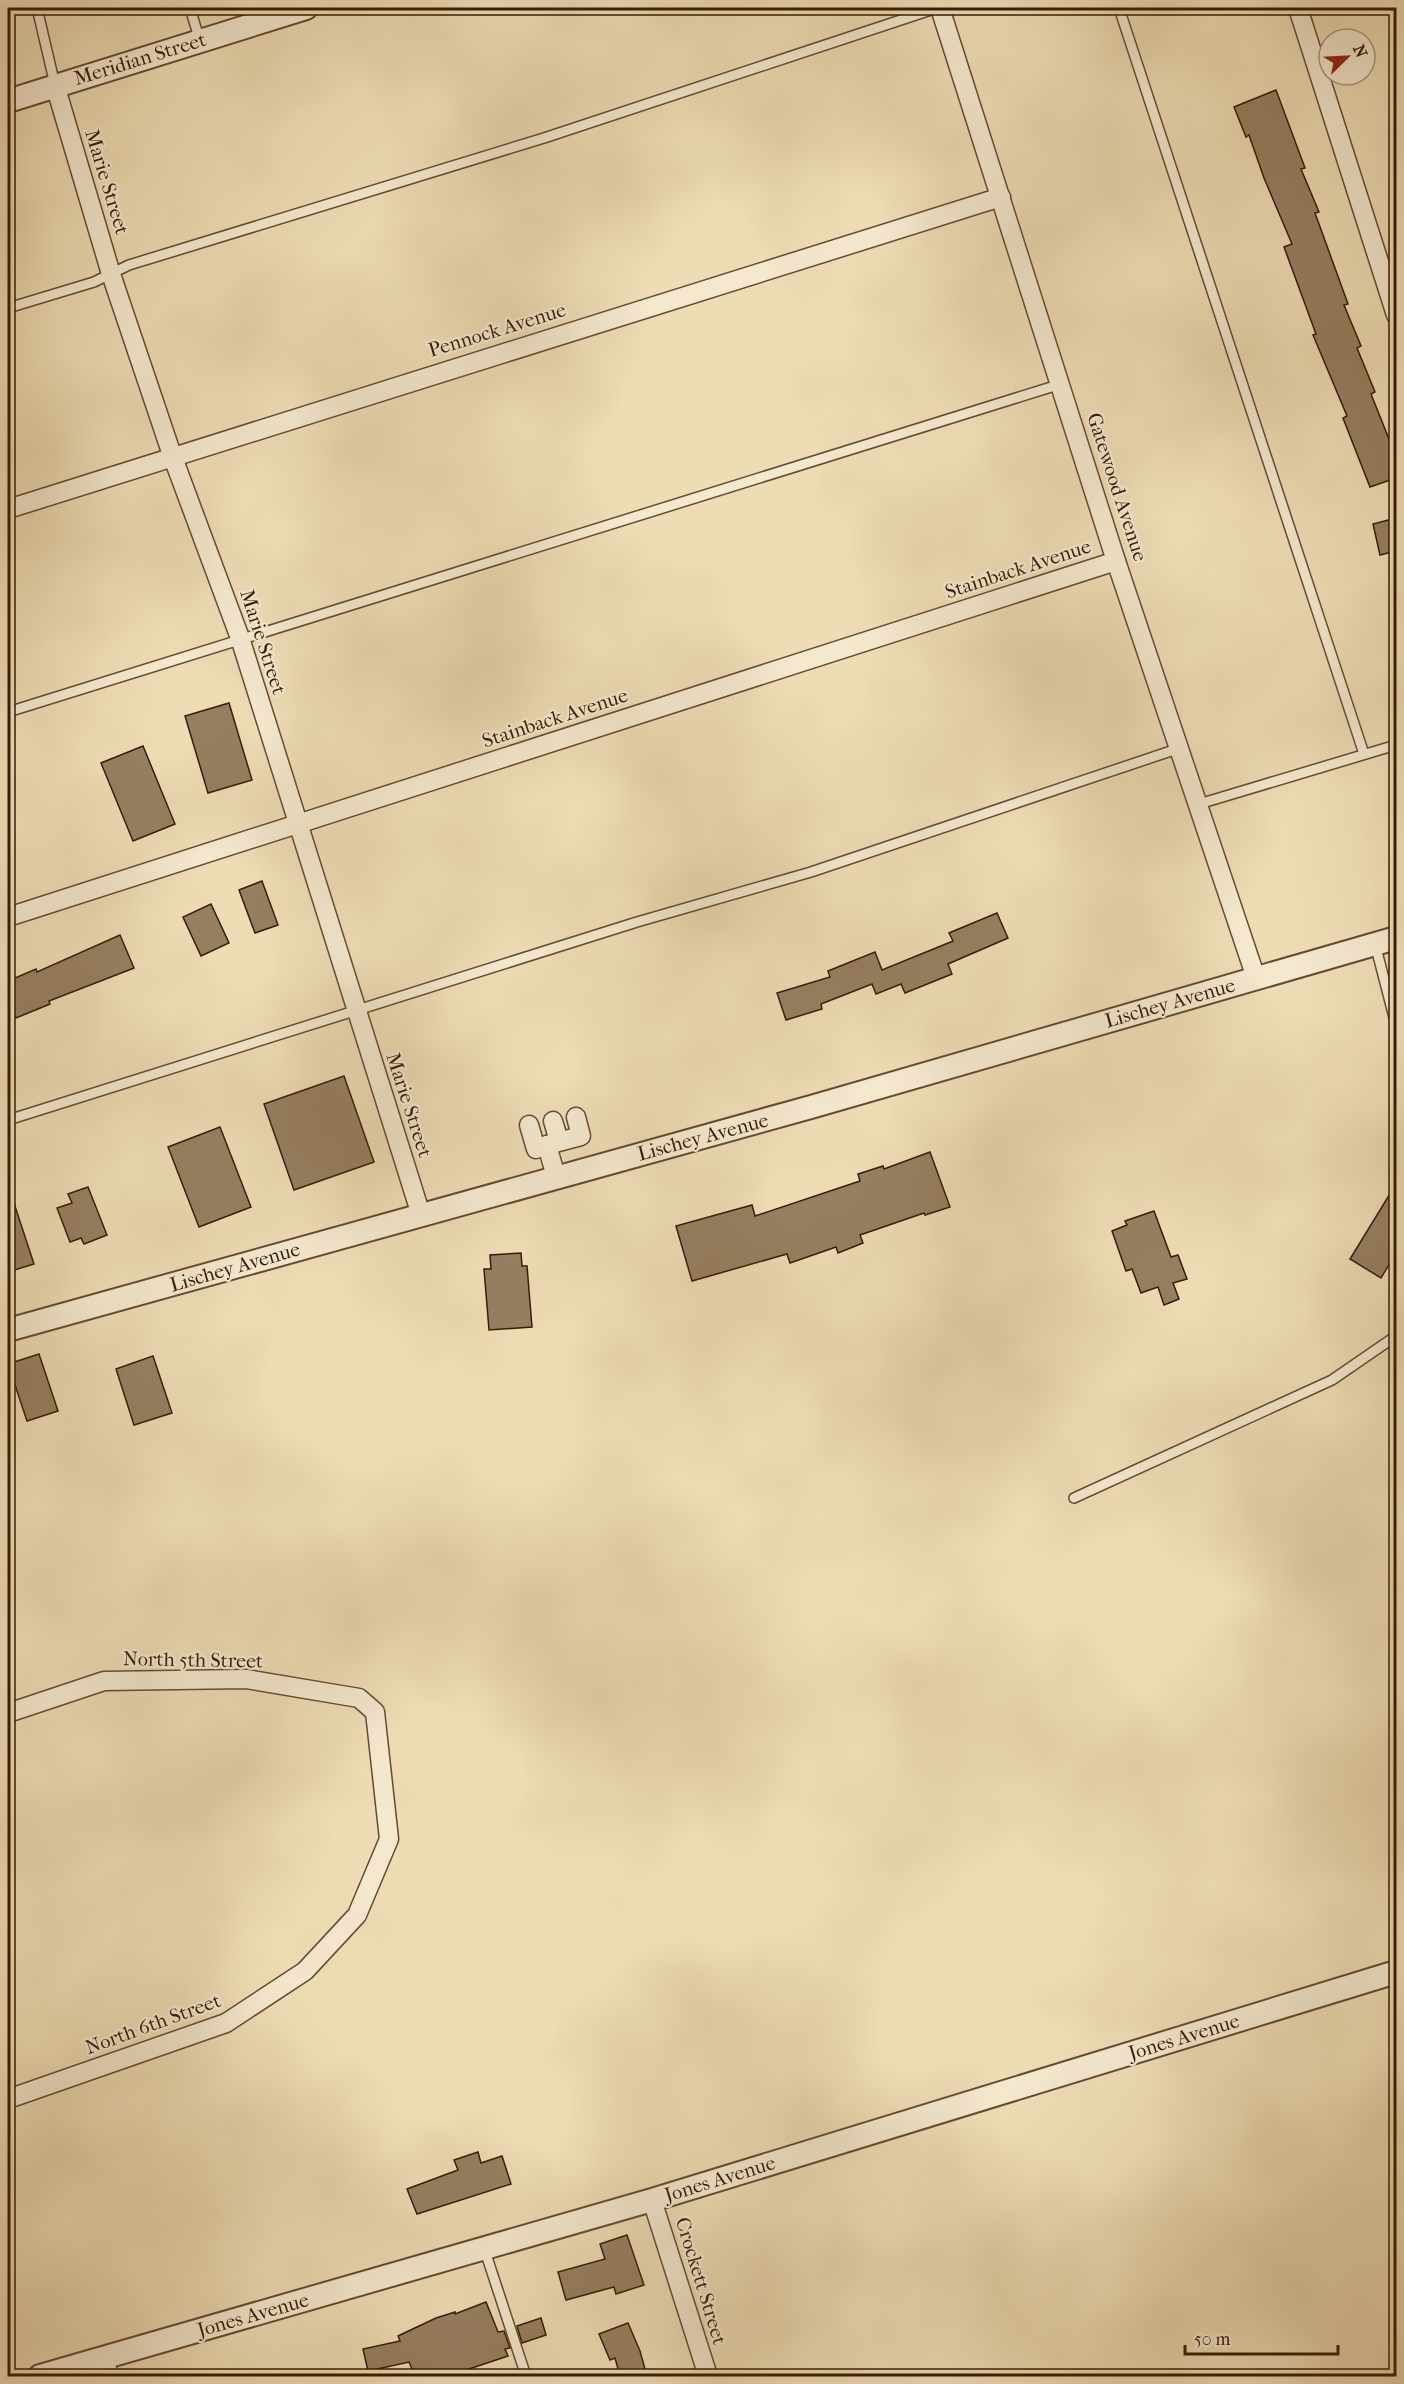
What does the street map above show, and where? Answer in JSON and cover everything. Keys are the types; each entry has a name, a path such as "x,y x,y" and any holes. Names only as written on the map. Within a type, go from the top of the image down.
{"street":[{"name":"Meridian Street","path":"8,101 306,8"},
{"name":"Gatewood Avenue","path":"938,8 1001,197 1116,561 1256,978"},
{"path":"1298,8 1396,315"},
{"name":"Marie Street","path":"55,85 111,274 172,455 240,638 421,1215"},
{"name":"Pennock Avenue","path":"8,508 1001,197"},
{"name":"Stainback Avenue","path":"8,917 1116,561"},
{"name":"Lischey Avenue","path":"8,1330 823,1104 1386,941"},
{"path":"529,1125 536,1149 581,1136 576,1117"},
{"path":"553,1121 556,1177"},
{"name":"North 5th Street","path":"8,1713 104,1681 246,1679 360,1698 375,1712"},
{"name":"North 6th Street","path":"8,2099 226,2024 305,1971 357,1915 389,1839 375,1712"},
{"name":"Jones Avenue","path":"40,2376 111,2367 484,2248 652,2200 1396,1972"},
{"name":"Crockett Street","path":"652,2200 708,2376"}],"lane":[{"path":"37,8 55,85"},
{"path":"190,8 200,41"},
{"path":"8,308 94,282 129,265 544,138 938,8"},
{"path":"1119,8 1364,754"},
{"path":"8,712 1061,384"},
{"path":"1199,804 1396,745"},
{"path":"8,1120 637,922 811,872 1179,748"},
{"path":"1386,941 1396,1025"},
{"path":"1074,1498 1332,1380 1396,1336"},
{"path":"484,2248 526,2376"}],"building":[{"path":"1276,90 1305,168 1301,169 1319,212 1315,213 1348,304 1344,305 1361,346 1357,348 1375,392 1371,394 1393,449 1396,448 1396,478 1370,487 1343,418 1347,416 1313,335 1316,334 1284,247 1292,244 1264,178 1249,135 1246,137 1234,107"},
{"path":"1396,518 1396,551 1380,555 1373,524"},
{"path":"229,703 252,780 208,793 185,716"},
{"path":"143,746 175,824 133,841 101,763"},
{"path":"262,881 278,925 255,933 239,890"},
{"path":"211,904 229,943 201,956 183,917"},
{"path":"997,913 1008,938 948,964 952,974 905,993 901,984 876,994 872,984 821,1004 822,1009 786,1020 777,993 830,977 828,971 875,952 882,970 953,941 949,933"},
{"path":"120,935 134,968 49,1001 50,1004 16,1018 8,996 8,981 36,969 37,972"},
{"path":"344,1076 374,1162 294,1190 264,1104"},
{"path":"220,1127 251,1207 199,1227 168,1147"},
{"path":"930,1152 950,1207 925,1215 924,1213 860,1235 863,1243 838,1253 836,1247 790,1263 787,1254 692,1281 676,1226 752,1205 755,1216 860,1181 858,1174 883,1166 884,1169"},
{"path":"1396,1184 1396,1253 1381,1278 1350,1259"},
{"path":"88,1187 107,1235 84,1244 81,1238 70,1242 57,1208 72,1203 68,1194"},
{"path":"8,1194 11,1194 34,1264 8,1272"},
{"path":"1154,1211 1171,1257 1178,1255 1187,1279 1173,1283 1179,1299 1164,1305 1158,1287 1141,1293 1132,1269 1126,1271 1112,1231 1127,1225 1125,1221"},
{"path":"521,1253 522,1266 527,1266 532,1327 489,1330 484,1269 491,1269 490,1255"},
{"path":"39,1354 58,1411 27,1421 8,1364"},
{"path":"153,1356 172,1413 134,1425 116,1369"},
{"path":"478,2152 481,2163 502,2156 511,2184 417,2214 407,2189 458,2170 454,2160"},
{"path":"627,2235 644,2285 616,2294 614,2287 566,2300 558,2272 605,2259 600,2244"},
{"path":"486,2302 498,2332 504,2331 510,2348 505,2349 508,2356 454,2374 453,2370 438,2376 415,2376 409,2362 368,2371 363,2349 400,2341 398,2336 436,2318 455,2312 455,2314"},
{"path":"541,2318 546,2335 522,2343 517,2326"},
{"path":"628,2323 640,2351 647,2376 620,2376 615,2358 610,2360 599,2334"}]}
